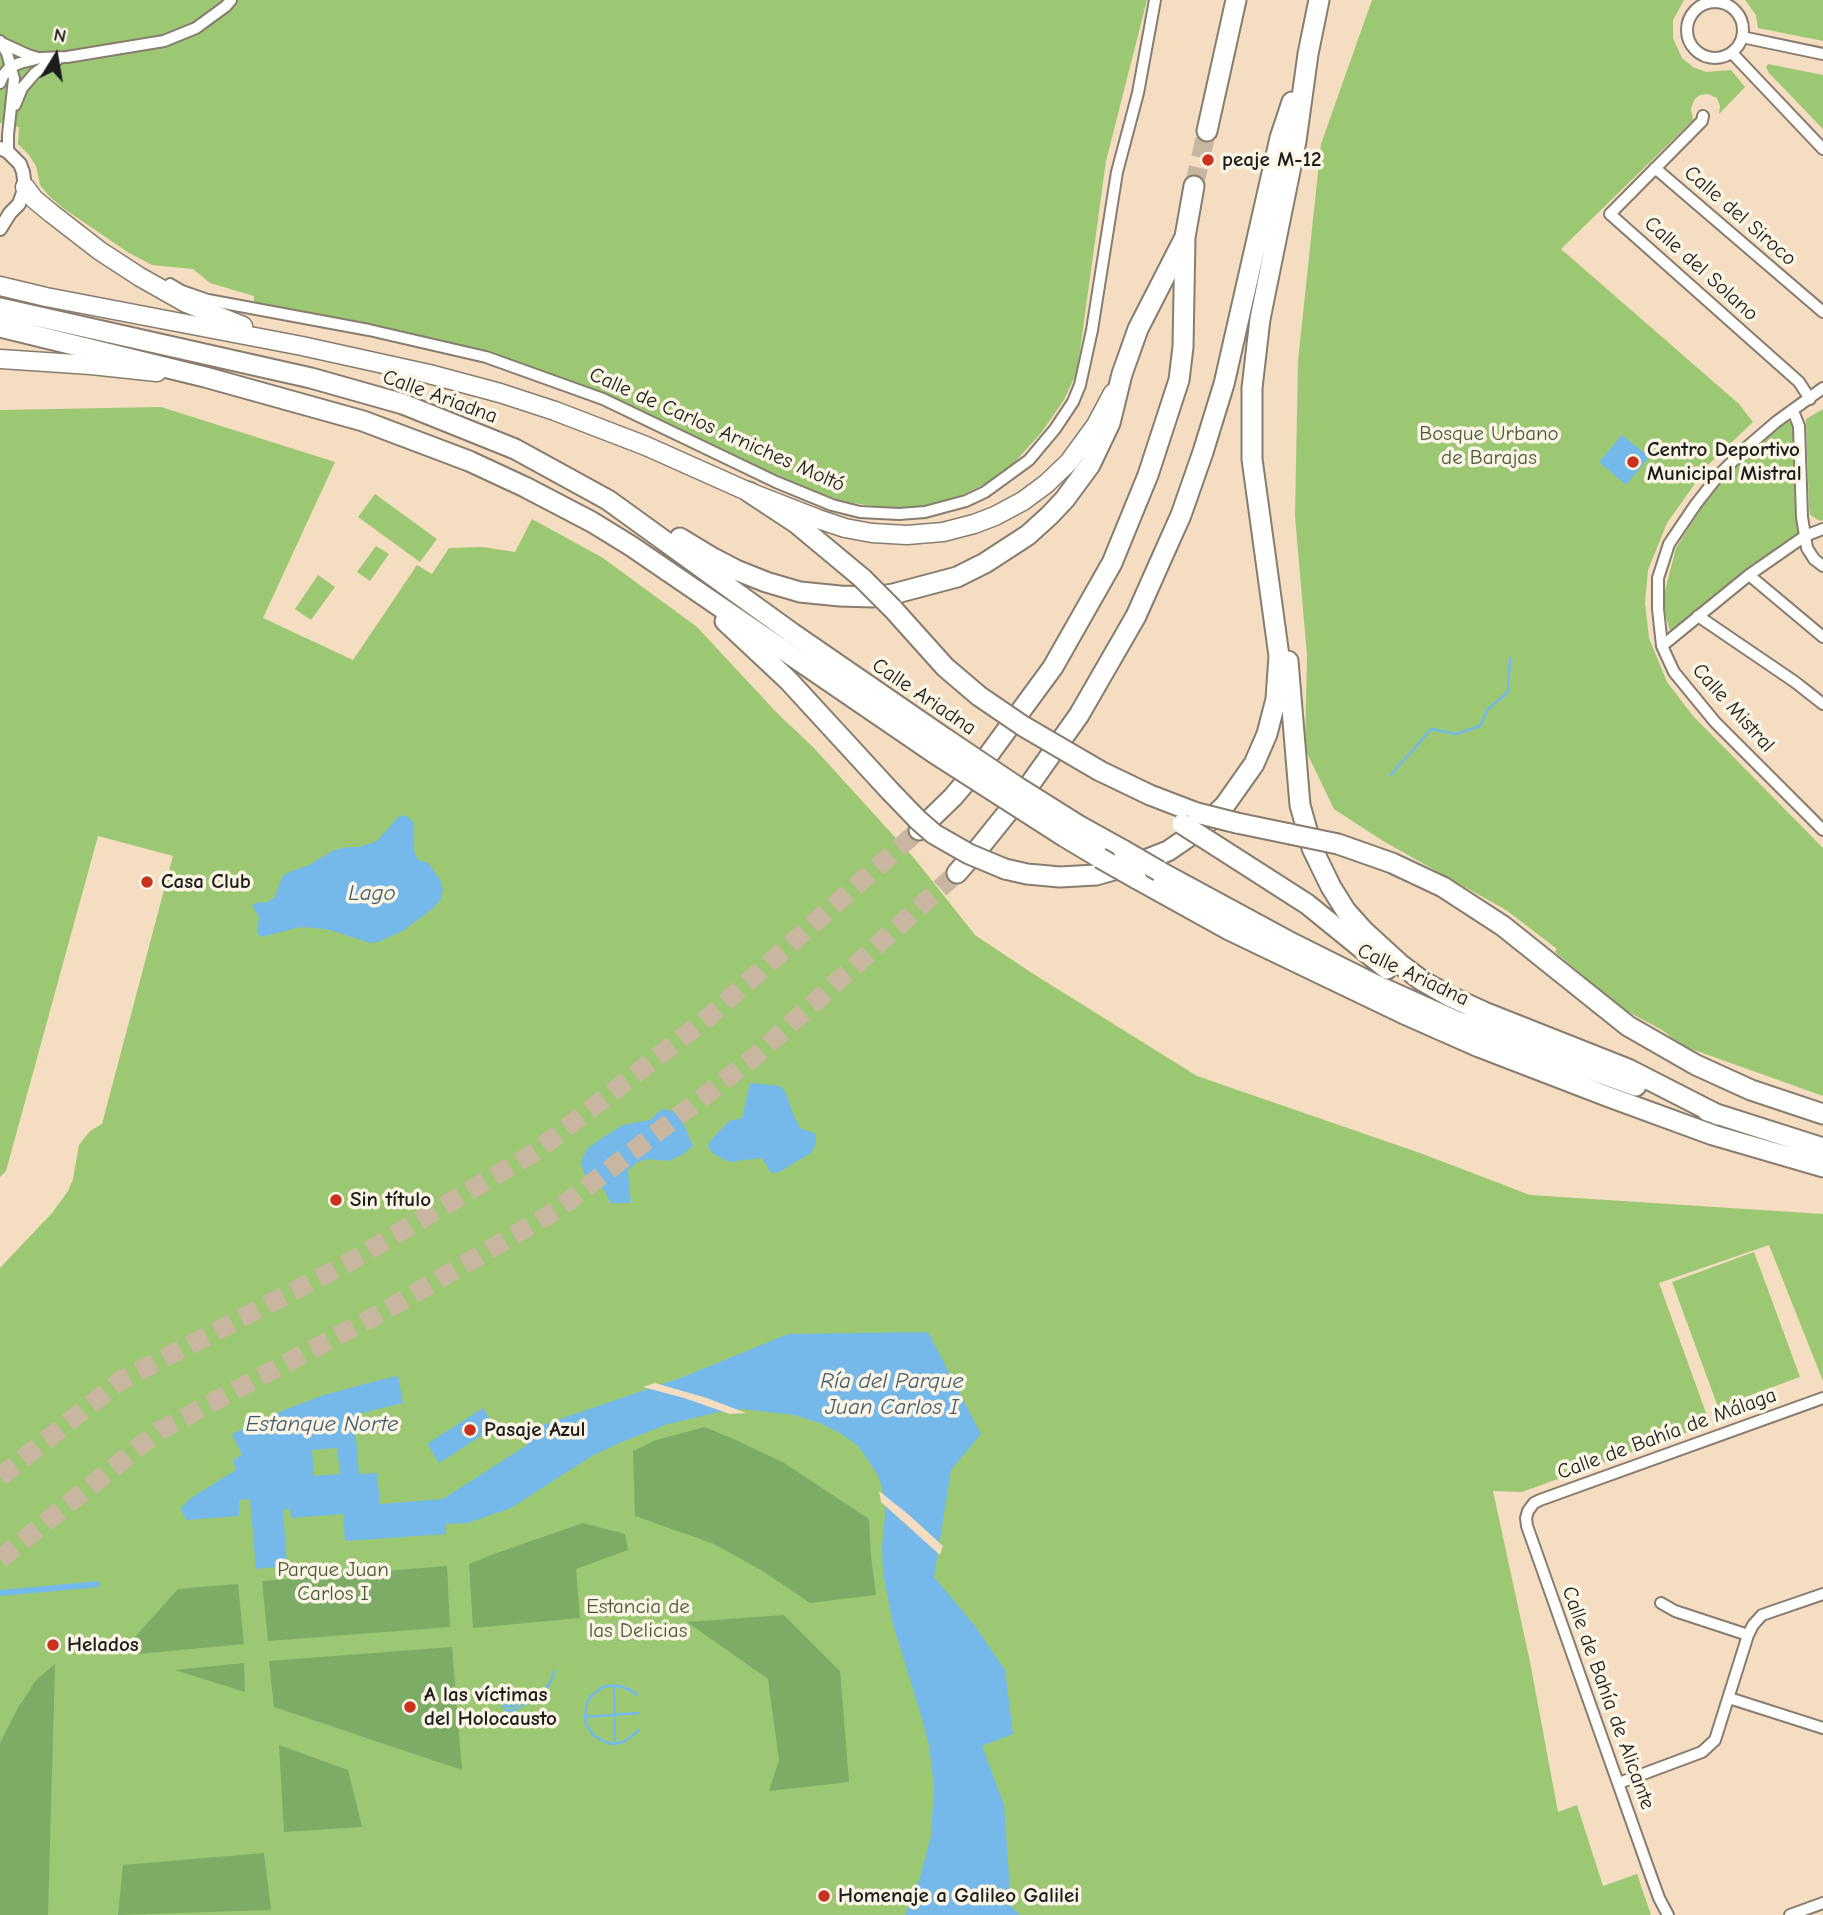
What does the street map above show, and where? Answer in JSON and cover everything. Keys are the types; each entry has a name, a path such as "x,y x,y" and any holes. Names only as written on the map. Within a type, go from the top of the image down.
{"highway":[{"path":"1207,131 1236,0"},
{"path":"672,573 788,680 918,820 969,854 1004,869 1027,874 1060,877 1096,875 1168,851 1203,827 1225,805 1254,764 1276,699 1279,656 1252,459 1252,388 1260,319 1296,141 1308,54 1319,0"},
{"path":"957,873 1028,787 1079,715 1136,616 1181,515 1224,384 1280,138 1308,54"},
{"path":"919,830 953,797 987,757 1053,667 1112,564 1148,475 1179,380 1183,347 1185,237 1194,186"},
{"path":"25,187 51,214 140,277 219,318 302,346"},
{"path":"0,286 429,374 533,404 646,446 749,492 836,525 872,533 907,535 943,532 995,516 1023,501 1069,462 1096,425 1122,374 1138,329 1185,237"},
{"name":"Calle Ariadna","path":"0,308 285,371 403,404 515,449 608,500 792,633 940,746"},
{"name":"Calle Ariadna","path":"0,327 205,377 363,421 469,461 592,522 1072,831 1100,858 1229,930 1479,1047 1713,1135 1823,1167"},
{"path":"0,359 205,377"},
{"path":"608,500 640,513 736,570 800,592 873,597 930,585 957,577 1008,549 1028,535 1065,499 1090,464 1102,440 1117,399 1122,374"},
{"path":"749,492 796,523 862,578 945,667 979,696 1023,726 1100,771 1190,818 1215,845 1307,904 1408,983 1461,1012 1579,1065"},
{"path":"1262,526 1280,607 1290,672 1300,805 1312,848 1346,911 1372,940 1400,964 1449,996 1484,1013 1628,1069 1718,1115"},
{"path":"1190,818 1237,823 1338,844 1392,863 1443,887 1503,926 1628,1026 1696,1065 1751,1090 1823,1114"},
{"name":"Calle Ariadna","path":"1072,831 1123,850 1292,943 1456,1021 1718,1115 1823,1148"}],"street":[{"path":"5,65 164,41 196,28 231,0"},
{"name":"Calle de Carlos Arniches Moltó","path":"51,214 100,246 182,291 208,300 369,330 486,357 603,399 776,482 832,505 860,512 925,512 966,501 1006,478 1029,460 1073,402 1085,368 1117,172 1139,93 1155,0"},
{"path":"1707,2 1727,4 1741,18 1742,37 1732,53 1713,59 1695,51 1689,43 1687,23 1691,14 1707,2"},
{"path":"1742,37 1823,54"},
{"path":"1,42 27,55 40,58"},
{"path":"1,42 10,62 5,65"},
{"path":"1732,53 1823,149"},
{"path":"11,114 22,88 35,73 46,65 67,57"},
{"path":"5,65 16,71 35,73"},
{"path":"0,83 5,65"},
{"path":"0,229 5,215 19,204 25,187 20,164 4,150 14,79 5,65"},
{"name":"Calle del Siroco","path":"1703,116 1702,121 1655,168 1823,312"},
{"name":"Calle del Solano","path":"1655,168 1611,214 1799,382 1810,399"},
{"path":"1810,399 1823,388"},
{"path":"1810,399 1823,394"},
{"name":"Calle Mistral","path":"1810,399 1766,430 1718,476 1696,504 1669,544 1658,578 1657,609 1662,646 1674,673 1715,722 1823,830"},
{"path":"1793,411 1799,426 1802,517 1807,548 1823,566"},
{"path":"1662,646 1749,575 1805,536 1823,529"},
{"path":"1749,575 1823,637"},
{"path":"1698,616 1823,704"},
{"name":"Calle de Bahía de Málaga","path":"1528,1511 1540,1500 1823,1398"},
{"name":"Calle de Bahía de Alicante","path":"1528,1511 1527,1526 1659,1898 1668,1915"},
{"path":"1619,1783 1702,1752 1716,1740 1753,1625 1762,1615 1823,1594"},
{"path":"1661,1603 1675,1611 1748,1635"},
{"path":"1729,1698 1823,1728"},
{"name":"Calle de Bahía de Alicante","path":"1659,1898 1662,1915"},
{"path":"1790,1915 1823,1903"}],"green space":[{"path":"0,0 1147,0 1106,161 1077,372 1064,400 1041,433 1013,464 985,484 962,495 926,506 887,508 845,502 822,494 637,408 503,357 393,330 254,304 254,296 210,283 193,269 152,265 129,253 50,197 40,185 36,166 18,144 19,127 0,123"},
{"name":"Bosque Urbano de Barajas","path":"1372,0 1684,0 1673,20 1673,38 1682,58 1693,67 1706,72 1731,70 1745,87 1719,114 1717,98 1708,94 1700,95 1694,100 1691,109 1693,120 1561,249 1739,404 1753,422 1709,464 1667,523 1648,570 1645,603 1649,638 1667,682 1693,716 1823,848 1823,1096 1683,1046 1662,1030 1623,1009 1555,952 1557,949 1506,910 1383,841 1334,809 1305,749 1307,656 1295,516 1298,361 1321,144"},
{"path":"1745,0 1823,0 1823,41 1758,28 1756,15"},
{"path":"1768,64 1823,75 1823,129 1769,73 1766,67"},
{"path":"161,407 335,462 263,618 353,660 417,565 432,574 449,548 483,547 515,552 532,519 603,558 697,627 778,714 813,747 914,858 975,935 1197,1076 1420,1153 1530,1195 1823,1214 1823,1381 1769,1245 1659,1283 1710,1424 1522,1492 1493,1491 1530,1662 1558,1812 1577,1805 1603,1886 1637,1874 1651,1915 0,1915 0,1268 52,1213 68,1191 79,1145 90,1131 102,1124 173,856 98,836 6,1171 0,1177 0,410"},
{"path":"1823,409 1823,520 1820,521 1810,515 1806,419"},
{"path":"1786,421 1794,424 1805,536 1672,638 1662,602 1676,548 1721,477 1764,437"},
{"path":"375,494 437,539 420,562 358,517"},
{"path":"376,546 389,554 370,581 357,572"},
{"path":"318,575 335,587 311,620 295,609"},
{"path":"1754,1252 1800,1377 1718,1407 1672,1282"},
{"path":"705,1427 784,1463 869,1519 876,1595 810,1603 761,1570 714,1544 635,1516 633,1451 656,1440"},
{"path":"583,1523 625,1534 628,1550 576,1569 580,1618 473,1628 469,1564"},
{"name":"Parque Juan Carlos I","path":"447,1566 450,1627 268,1641 262,1581"},
{"path":"238,1584 244,1644 138,1654 134,1638 178,1589"},
{"path":"784,1615 840,1671 849,1782 769,1791 779,1760 768,1679 687,1622"},
{"path":"452,1647 462,1770 274,1707 269,1661"},
{"path":"244,1663 245,1692 175,1670"},
{"path":"55,1664 48,1915 0,1915 0,1743 36,1680"},
{"path":"279,1745 348,1770 362,1827 284,1832"},
{"path":"264,1853 271,1910 118,1915 123,1865"}],"water":[{"path":"1622,435 1649,457 1626,485 1599,462"},
{"name":"Lago","path":"400,815 413,822 414,851 418,860 428,863 440,879 443,890 440,901 432,909 403,931 378,942 370,943 315,928 300,927 262,937 257,933 259,917 252,905 274,898 283,876 334,850 360,847 377,841"},
{"path":"750,1083 780,1086 785,1091 800,1128 816,1134 816,1144 811,1153 779,1172 771,1173 762,1158 729,1162 712,1153 708,1146 729,1121 742,1118"},
{"path":"662,1109 673,1111 682,1120 693,1146 668,1161 649,1159 637,1162 628,1171 631,1203 610,1203 605,1191 584,1173 581,1161 588,1148 623,1125 650,1120"},
{"name":"Ría del Parque Juan Carlos I","path":"928,1332 981,1434 951,1470 934,1577 975,1626 1005,1670 1013,1734 982,1746 1004,1805 1011,1906 1020,1915 905,1915 920,1877 931,1836 934,1786 929,1746 893,1624 883,1573 885,1498 878,1475 858,1446 820,1423 794,1415 743,1409 668,1424 592,1456 511,1508 468,1523 446,1524 446,1534 345,1541 343,1514 291,1518 290,1509 283,1509 287,1566 256,1569 250,1499 239,1500 239,1516 187,1520 180,1509 191,1498 236,1470 233,1460 242,1455 232,1434 324,1395 398,1376 403,1403 354,1415 359,1474 377,1473 380,1504 443,1499 527,1445 528,1430 683,1377 788,1334","holes":["337,1448 340,1474 314,1476 312,1450"]},
{"path":"483,1408 495,1427 439,1463 427,1444"},
{"path":"100,1581 100,1587 0,1596 0,1590"}],"pier":[{"path":"655,1383 746,1413 730,1414 643,1387"},
{"path":"879,1491 943,1546 940,1555 881,1502"}],"waterway":[{"path":"1391,775 1431,729 1456,734 1480,726 1487,710 1508,692 1510,658"},
{"path":"509,1704 512,1702 507,1702 506,1706 515,1706 512,1697 505,1698 502,1704 506,1711 515,1710 540,1698 554,1671"},
{"path":"614,1685 615,1744"},
{"path":"637,1695 620,1686 601,1688 590,1697 585,1717 594,1736 608,1743 626,1741 639,1730"},
{"path":"585,1717 638,1713"}],"tunnel":[{"path":"1194,186 1207,131"},
{"path":"0,1477 120,1381 346,1264 535,1152 705,1020 919,830"},
{"path":"0,1559 159,1431 388,1309 557,1210 752,1059 957,873"}],"place":[{"name":"peaje M-12","path":"1208,160"},
{"name":"Centro Deportivo Municipal Mistral","path":"1633,462"},
{"name":"Casa Club","path":"147,882"},
{"name":"Sin título","path":"336,1200"},
{"name":"Pasaje Azul","path":"470,1430"},
{"name":"Helados","path":"53,1645"},
{"name":"A las víctimas del Holocausto","path":"410,1707"},
{"name":"Homenaje a Galileo Galilei","path":"824,1896"}],"water label":[{"name":"Estanque Norte","path":"322,1424"}],"park label":[{"name":"Estancia de las Delicias","path":"638,1619"}]}
